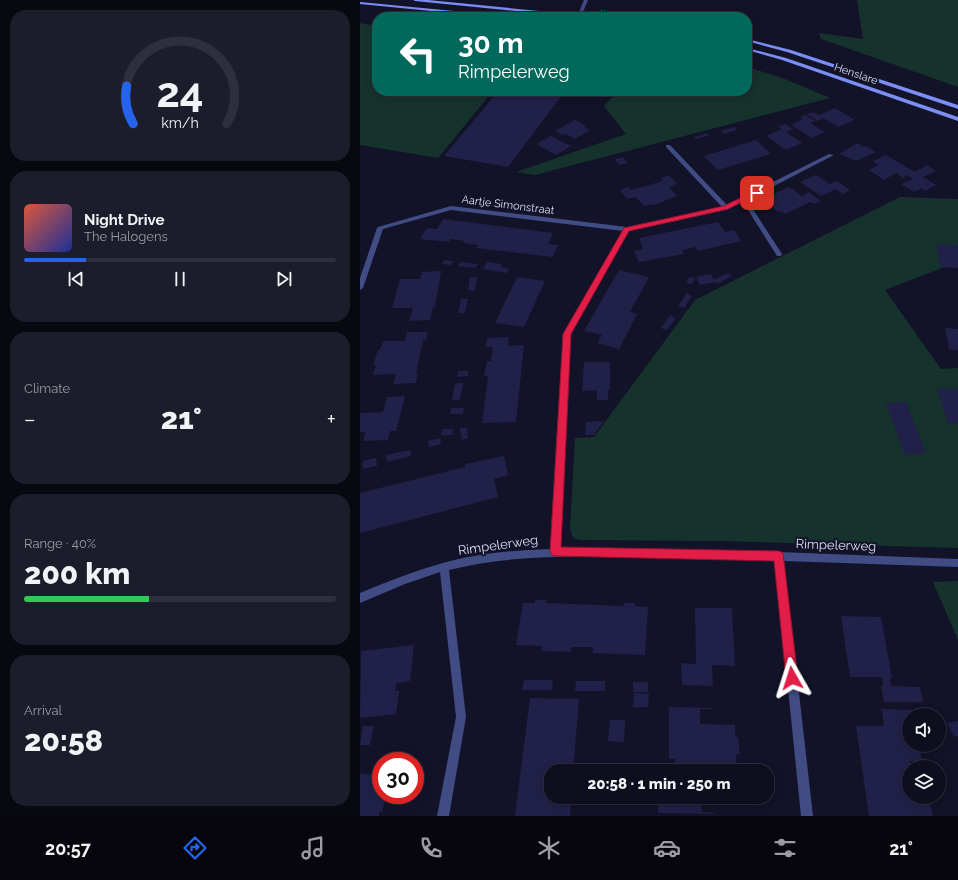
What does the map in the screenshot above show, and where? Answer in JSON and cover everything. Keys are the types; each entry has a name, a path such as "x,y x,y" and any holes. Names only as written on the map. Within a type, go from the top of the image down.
{"street":[{"path":"415,0 538,12"},
{"path":"581,12 586,0"},
{"path":"360,3 454,12"},
{"name":"Henslare","path":"752,41 789,51 958,107"},
{"name":"Henslare","path":"752,50 784,59 958,119"},
{"path":"668,146 726,208"},
{"path":"555,552 567,334 627,229 726,208 831,155"},
{"path":"744,199 779,254"},
{"name":"Aartje Simonstraat","path":"360,288 380,228 451,208 627,229"},
{"name":"Rimpelerweg","path":"360,598 393,584 444,566 481,559 555,552 779,556 958,563"},
{"path":"779,556 807,816"},
{"path":"443,816 461,717 444,566"}],"green space":[{"path":"857,0 958,0 958,87 821,39 819,33 863,39"},
{"path":"360,23 372,25 372,96 489,96 438,158 360,145"},
{"path":"752,69 785,79 830,98 535,175 516,172 626,134 604,106 613,96 752,96"},
{"path":"900,197 958,199 958,267 947,266 885,290 941,369 958,368 958,548 720,541 581,540 574,538 570,527 575,438 594,437 695,300"},
{"path":"958,581 958,640 933,582"}],"building":[{"path":"494,96 561,96 508,167 444,156"},
{"path":"835,108 855,120 838,127 823,118 817,121 807,114 813,112 819,115"},
{"path":"805,115 816,121 810,123 825,132 812,138 791,125 803,119 800,117"},
{"path":"575,120 587,126 584,127 590,130 575,139 566,134 563,135 555,131"},
{"path":"785,124 793,129 786,132 802,143 786,150 766,136 782,129 778,127"},
{"path":"734,127 737,130 724,134 721,131"},
{"path":"707,133 710,135 696,139 694,137"},
{"path":"551,136 571,146 556,155 536,144"},
{"path":"756,140 771,154 718,170 704,156"},
{"path":"857,143 876,152 856,161 839,154"},
{"path":"886,155 915,172 927,165 936,171 923,177 936,185 925,191 922,188 914,192 901,184 913,179 907,175 903,178 896,173 884,180 869,170 878,165 873,161"},
{"path":"623,157 627,163 619,165 615,159"},
{"path":"669,175 677,184 669,187 677,196 654,205 644,206 636,197 627,199 620,190 629,187 631,190 663,181 661,178"},
{"path":"816,175 830,184 837,181 850,190 843,194 836,189 821,196 800,182"},
{"path":"789,187 802,196 809,192 821,201 814,204 810,202 785,214 781,211 778,212 761,200"},
{"path":"443,219 553,233 548,244 558,245 553,257 476,248 478,245 450,239 449,242 420,239 427,228 437,229"},
{"path":"718,222 725,232 734,230 741,241 698,251 696,247 682,250 684,254 639,262 634,251 643,249 639,238"},
{"path":"937,244 958,246 958,268 940,267"},
{"path":"444,260 453,261 451,265 442,264"},
{"path":"460,262 478,264 475,268 458,266"},
{"path":"487,262 502,264 500,267 509,269 507,273 483,269"},
{"path":"619,270 649,277 630,312 637,314 619,349 597,343 602,335 584,331"},
{"path":"441,271 435,307 433,307 430,320 409,321 413,308 392,308 400,279 420,279 422,272"},
{"path":"728,273 732,276 717,284 716,282 700,285 696,277 711,274 714,280"},
{"path":"470,277 477,277 475,290 468,290"},
{"path":"517,277 545,281 524,327 495,323"},
{"path":"689,277 695,278 692,284 686,283"},
{"path":"687,293 692,296 684,308 678,306"},
{"path":"461,299 468,299 465,313 458,313"},
{"path":"670,315 676,318 667,330 661,328"},
{"path":"945,328 958,329 958,350 949,349"},
{"path":"407,332 428,332 426,340 423,340 416,374 418,373 416,383 393,384 396,374 373,375 376,365 373,365 383,341 405,341"},
{"path":"509,337 508,346 524,345 516,422 482,423 488,376 484,376 487,361 491,361 493,347 486,347 487,338"},
{"path":"584,362 610,362 610,390 608,390 608,400 597,400 597,390 582,391"},
{"path":"458,371 468,371 468,376 457,377"},
{"path":"455,383 463,383 460,400 452,400"},
{"path":"937,389 958,389 958,423 948,424"},
{"path":"405,396 396,431 390,431 388,440 363,441 366,432 360,432 360,413 383,412 387,397"},
{"path":"906,402 926,453 905,455 886,403"},
{"path":"451,408 464,408 463,414 450,414"},
{"path":"604,421 594,435 585,435 586,422"},
{"path":"460,428 467,428 468,438 462,440"},
{"path":"442,429 453,429 452,435 441,435"},
{"path":"440,438 441,444 429,447 428,441"},
{"path":"410,450 411,456 387,462 386,455"},
{"path":"504,456 508,475 494,479 498,497 360,533 360,493 465,467 465,464"},
{"path":"376,458 377,466 363,469 363,461"},
{"path":"535,600 546,600 546,603 623,606 624,603 635,603 635,606 648,607 645,655 593,653 593,647 571,647 571,652 542,651 542,646 516,645 523,603 535,603"},
{"path":"695,608 732,608 735,666 712,665 713,686 682,685 681,663 696,664"},
{"path":"841,616 881,617 892,678 890,678 891,686 920,687 923,702 884,702 881,686 883,686 882,677 850,677"},
{"path":"414,645 410,681 396,683 395,691 399,691 396,714 360,718 361,651"},
{"path":"524,680 553,680 552,690 522,690"},
{"path":"576,681 605,681 605,691 575,691"},
{"path":"633,682 648,682 648,692 633,692"},
{"path":"634,693 649,694 648,707 633,707"},
{"path":"530,698 579,699 574,764 544,764 544,804 571,804 570,816 515,816"},
{"path":"669,707 711,708 700,709 700,724 735,725 735,737 738,737 740,754 736,754 737,764 675,764 675,759 669,759"},
{"path":"879,709 902,710 902,752 920,752 922,760 902,760 902,804 930,804 933,816 869,816 856,726 884,726 882,711"},
{"path":"610,720 625,720 624,742 608,741"},
{"path":"958,721 958,736 954,737 947,723"},
{"path":"363,726 374,726 370,745 360,745"},
{"path":"360,774 372,775 372,804 384,804 382,812 379,812 379,816 360,816"},
{"path":"658,804 701,804 702,812 715,813 714,814 658,813"}],"route":[{"path":"757,193 726,208 627,229 567,334 555,552 779,556 792,678"}]}
